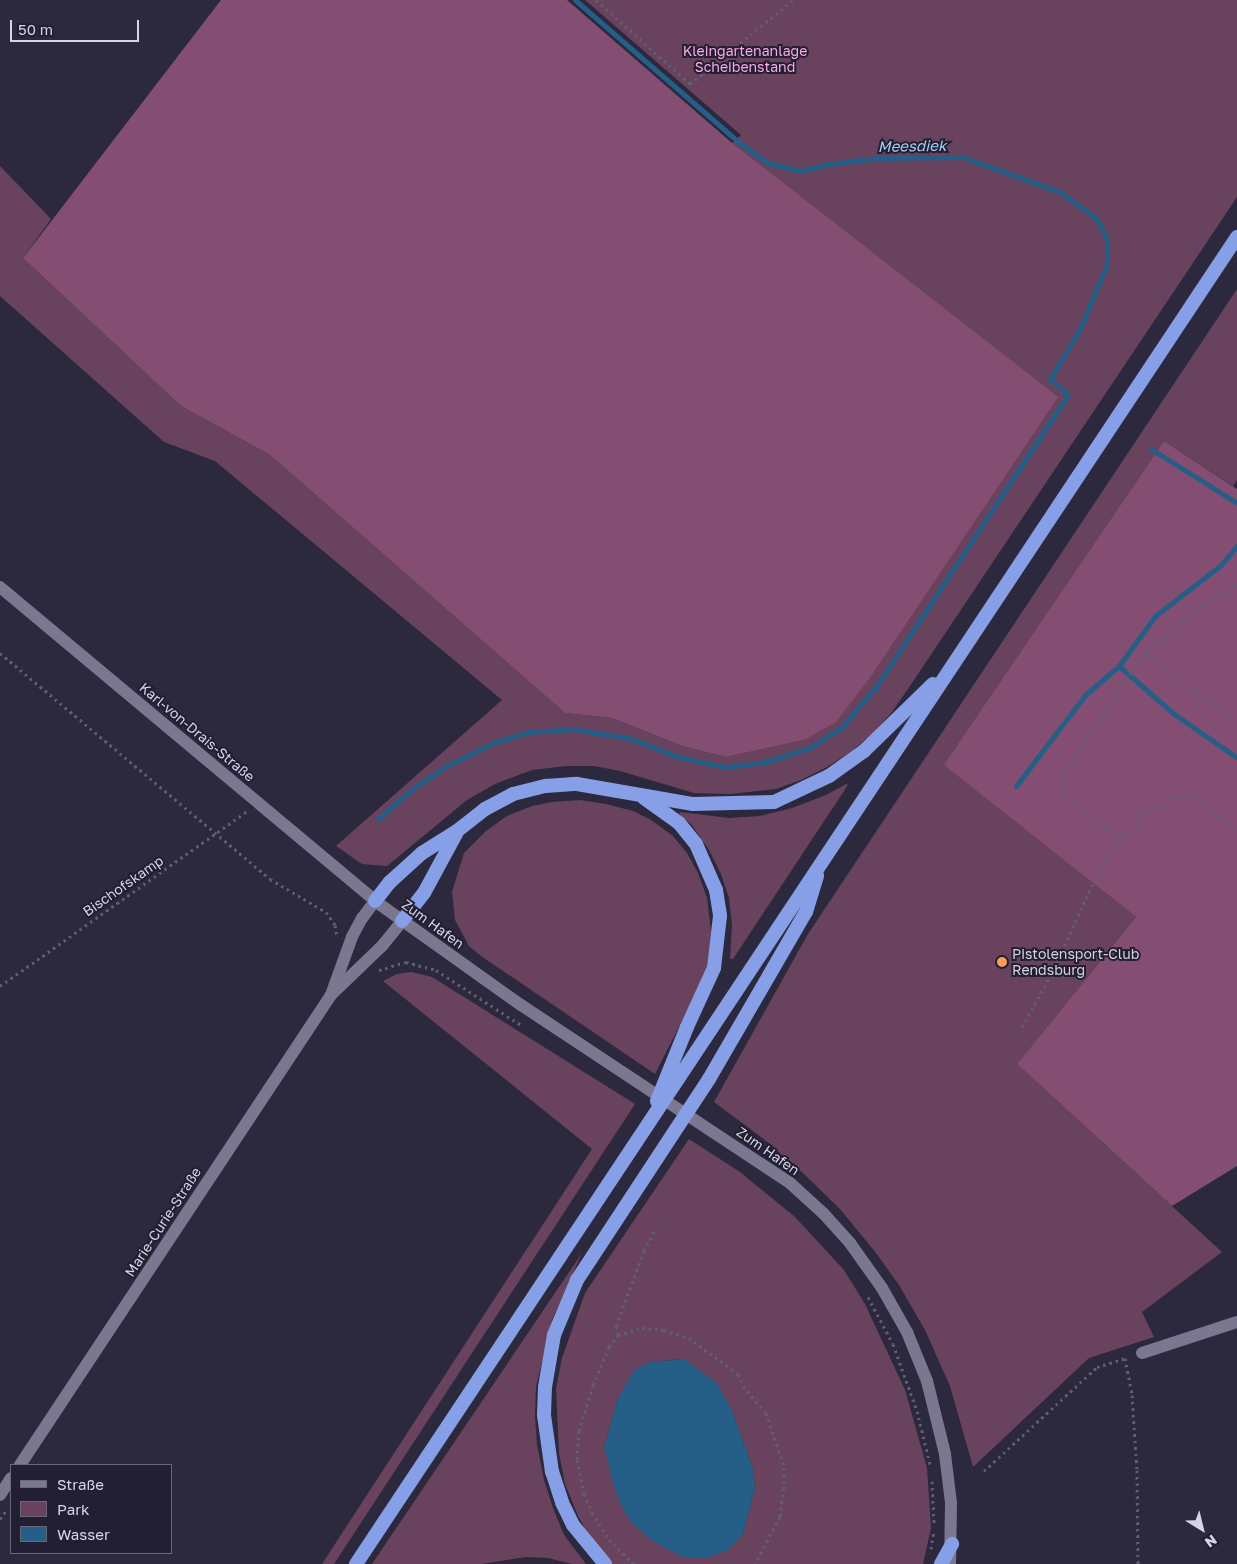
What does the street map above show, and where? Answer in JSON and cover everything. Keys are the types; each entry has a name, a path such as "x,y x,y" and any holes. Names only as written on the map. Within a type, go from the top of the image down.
{"highway":[{"path":"356,1564 1237,237"},
{"path":"375,901 406,866 422,852 458,831 485,809 513,794 546,786 577,784 642,797 693,804 774,802 829,776 864,751 953,665"},
{"path":"642,797 679,823 696,844 716,890 720,916 714,968 687,1027 645,1131"},
{"path":"402,921 424,893 458,831"},
{"path":"605,1564 573,1525 562,1502 552,1472 544,1415 545,1387 554,1335 577,1280 709,1080 806,912 821,861"},
{"path":"941,1564 952,1544"}],"street":[{"name":"Karl-von-Drais-Straße","path":"0,587 375,901"},
{"name":"Zum Hafen","path":"375,901 520,1005 750,1154 790,1183 824,1214 850,1243 882,1288 907,1332 927,1381 945,1454 951,1503 952,1544 950,1564"},
{"name":"Marie-Curie-Straße","path":"21,1464 330,995 352,937 362,918 375,901"},
{"name":"Marie-Curie-Straße","path":"330,995 382,946 402,921"},
{"path":"1142,1353 1237,1322"},
{"path":"0,1495 10,1480"}],"path":[{"path":"596,0 690,84 793,0"},
{"path":"1124,836 1097,823 1067,797 1061,777 1145,652 1202,606 1237,584"},
{"path":"1145,652 1237,720"},
{"path":"0,654 270,879 326,912 335,925 337,940 340,941"},
{"path":"1022,1027 1051,975 1094,881 1113,848 1148,811 1175,798 1194,794 1237,831"},
{"name":"Bischofskamp","path":"0,986 258,803"},
{"path":"374,965 379,970 406,962 436,970 527,1028"},
{"path":"618,1335 616,1326 644,1251 656,1228"},
{"path":"867,1294 896,1353 917,1411 931,1469"},
{"path":"634,1564 612,1542 593,1514 584,1494 577,1459 579,1431 593,1385 609,1347 618,1335 642,1328 664,1330 688,1338 738,1374 743,1386 766,1412 784,1466 784,1488 780,1517 755,1564"},
{"path":"984,1471 1097,1367 1125,1358 1132,1395 1137,1470 1138,1564"},
{"path":"930,1553 935,1529 932,1479"}],"green space":[{"name":"Kleingartenanlage Scheibenstand","path":"585,0 1237,0 1237,197 892,712 873,733 852,751 827,767 801,780 776,789 731,794 694,793 620,771 594,766 566,766 532,770 495,784 467,800 387,866 362,864 336,846 502,700 215,461 164,442 0,296 0,166 51,219 23,258 181,406 270,455 565,713 612,718 682,746 726,757 804,740 732,143 741,135"},
{"path":"1237,289 1237,480 1233,486 1164,441 945,765 1136,917 1017,1064 1222,1252 1142,1312 1154,1337 1089,1358 973,1467 950,1386 925,1330 899,1285 840,1209 765,1140 714,1102 808,934"},
{"path":"846,784 848,785 733,959 730,959 732,925 729,898 721,874 709,850 691,824 679,814 680,812 729,818 760,816 792,808 826,795"},
{"path":"580,800 633,811 651,820 673,836 687,853 698,873 707,898 711,931 709,958 704,978 655,1074 481,956 469,946 455,920 452,892 464,853 486,831 507,816 532,806"},
{"path":"411,972 432,977 635,1104 334,1564 322,1564 592,1149 383,981 397,974"},
{"path":"689,1139 740,1172 795,1217 844,1270 865,1304 905,1390 927,1468 931,1528 923,1564 613,1564 593,1542 578,1516 565,1484 559,1453 556,1389 562,1358 585,1293","holes":["684,1359 733,1413 753,1469 755,1488 743,1534 604,1447 618,1398 650,1362"]},
{"path":"582,1253 552,1320 536,1387 535,1416 537,1445 544,1480 553,1508 564,1535 586,1564 572,1564 548,1558 526,1557 481,1564 372,1564"}],"shaded area":[{"path":"221,0 567,0 732,143 1058,397 869,679 836,722 804,740 726,757 682,746 612,718 565,713 270,455 181,406 23,258"},
{"path":"1164,441 1237,489 1237,1166 1172,1206 1017,1064 1136,917 944,765"}],"water":[{"path":"684,1359 717,1383 733,1413 753,1469 755,1488 743,1534 728,1550 709,1557 683,1557 654,1542 631,1522 621,1505 614,1486 604,1447 618,1398 634,1370 650,1362"}],"waterway":[{"path":"378,819 412,789 448,765 496,742 528,732 575,729 632,739 678,757 725,767 765,762 809,748 841,728 876,687 1068,395 1050,379 1080,329 1107,264 1107,240 1097,219 1060,192 963,157 877,158 829,164 801,171 768,163 742,145 575,0"},
{"name":"Meesdiek","path":"1151,449 1237,503"},
{"path":"1236,757 1173,713 1119,666 1155,616 1221,565 1237,546"},
{"path":"1016,786 1085,695 1119,666"}],"place":[{"name":"Pistolensport-Club Rendsburg","path":"1002,962"}]}
